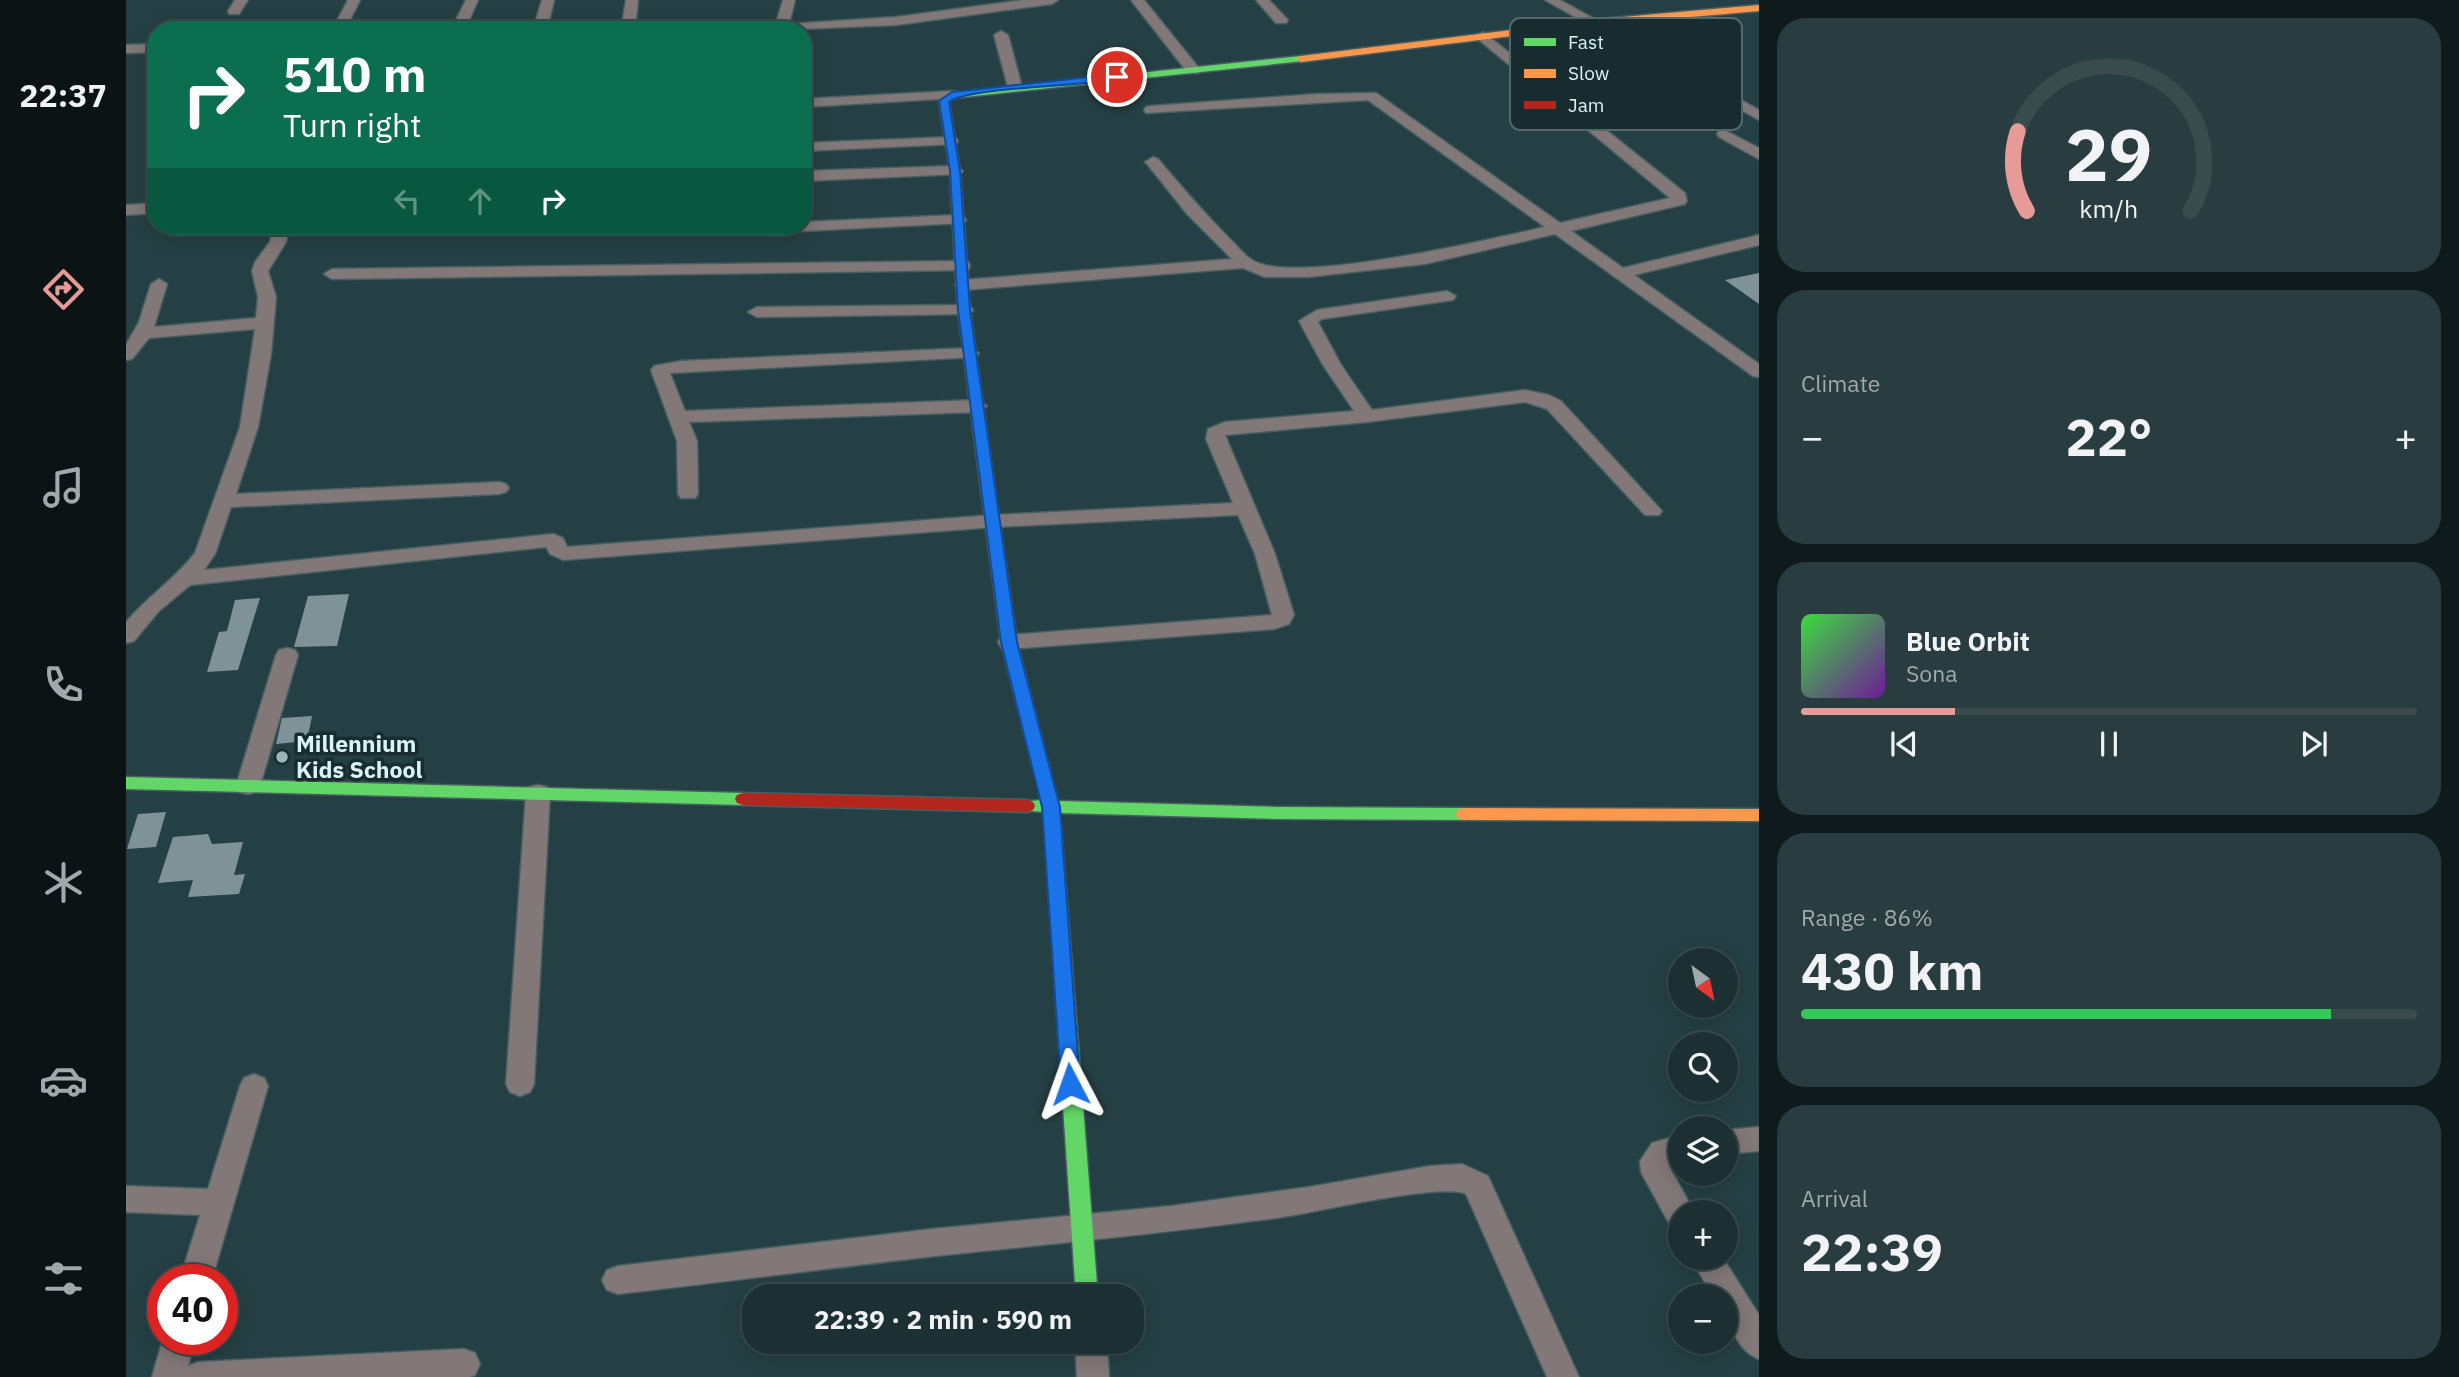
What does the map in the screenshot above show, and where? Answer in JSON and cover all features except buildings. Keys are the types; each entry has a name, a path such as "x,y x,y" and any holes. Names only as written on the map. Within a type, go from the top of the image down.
{"street":[{"path":"343,21 355,0"},
{"path":"462,21 472,0"},
{"path":"542,21 548,0"},
{"path":"629,21 632,0"},
{"path":"783,21 789,0"},
{"path":"812,27 896,21 1052,0"},
{"path":"1138,0 1192,70"},
{"path":"1262,0 1281,20"},
{"path":"1550,0 1585,18"},
{"path":"1640,18 1759,8"},
{"path":"812,103 952,95 1316,58 1510,33"},
{"path":"1002,35 1015,87"},
{"path":"1483,36 1510,60"},
{"path":"126,49 147,48"},
{"path":"952,95 944,101 955,171 964,310 1009,642 1051,807 1086,1284"},
{"path":"1152,110 1371,96 1759,372"},
{"path":"1742,106 1759,116"},
{"path":"1153,162 1193,211 1245,263 1256,270 1282,273 1391,264 1455,253 1671,205 1680,198 1595,130"},
{"path":"1724,134 1759,154"},
{"path":"812,147 951,141"},
{"path":"812,176 955,171"},
{"path":"126,210 147,209"},
{"path":"812,226 958,220"},
{"path":"126,636 151,606 191,573 205,554 249,427 259,379 267,297 260,271 263,262 278,242 279,235"},
{"path":"1622,272 1759,240"},
{"path":"963,285 1245,263"},
{"path":"332,274 962,266"},
{"path":"126,355 134,348 142,333 159,284"},
{"path":"1367,416 1332,365 1308,321 1318,315 1447,296"},
{"path":"757,312 964,310"},
{"path":"142,333 265,323"},
{"path":"688,494 687,442 680,416 660,375 660,370 666,367 971,353"},
{"path":"1009,642 1274,622 1281,618 1283,615 1265,554 1215,433 1238,425 1367,416 1525,396 1542,399 1554,405 1652,511"},
{"path":"680,416 978,406"},
{"path":"223,501 499,488"},
{"path":"183,579 545,541 556,542 557,550 563,554 994,521 1247,508"},
{"path":"248,786 287,655"},
{"path":"126,783 1291,814 1759,815"},
{"path":"520,1084 538,793"},
{"path":"201,1264 254,1086"},
{"path":"1738,1141 1759,1139"},
{"path":"1668,1150 1662,1152 1655,1161 1656,1172 1672,1200"},
{"path":"618,1280 1171,1219 1309,1200 1430,1178 1462,1177 1477,1185 1563,1377"},
{"path":"126,1199 219,1203"},
{"path":"1713,1270 1759,1344"},
{"path":"1092,1354 1093,1377"},
{"path":"168,1377 174,1355"},
{"path":"198,1377 464,1364"}],"traffic: fast":[{"path":"961,264 955,171 944,101 952,95 1301,59"},
{"path":"987,482 1009,642 1051,807 1086,1284"},
{"path":"126,783 743,799"},
{"path":"1027,806 1278,813 1464,814"}],"traffic: slow":[{"path":"1645,18 1759,8"},
{"path":"1301,59 1510,33"},
{"path":"1464,814 1759,815"}],"traffic: jam":[{"path":"961,264 964,310 987,482"},
{"path":"743,799 1027,806"}],"place":[{"name":"Millennium Kids School","path":"282,757"}],"route":[{"path":"1070,1084 1051,807 1009,642 964,310 955,171 944,101 952,95 983,90 1117,77"}]}
